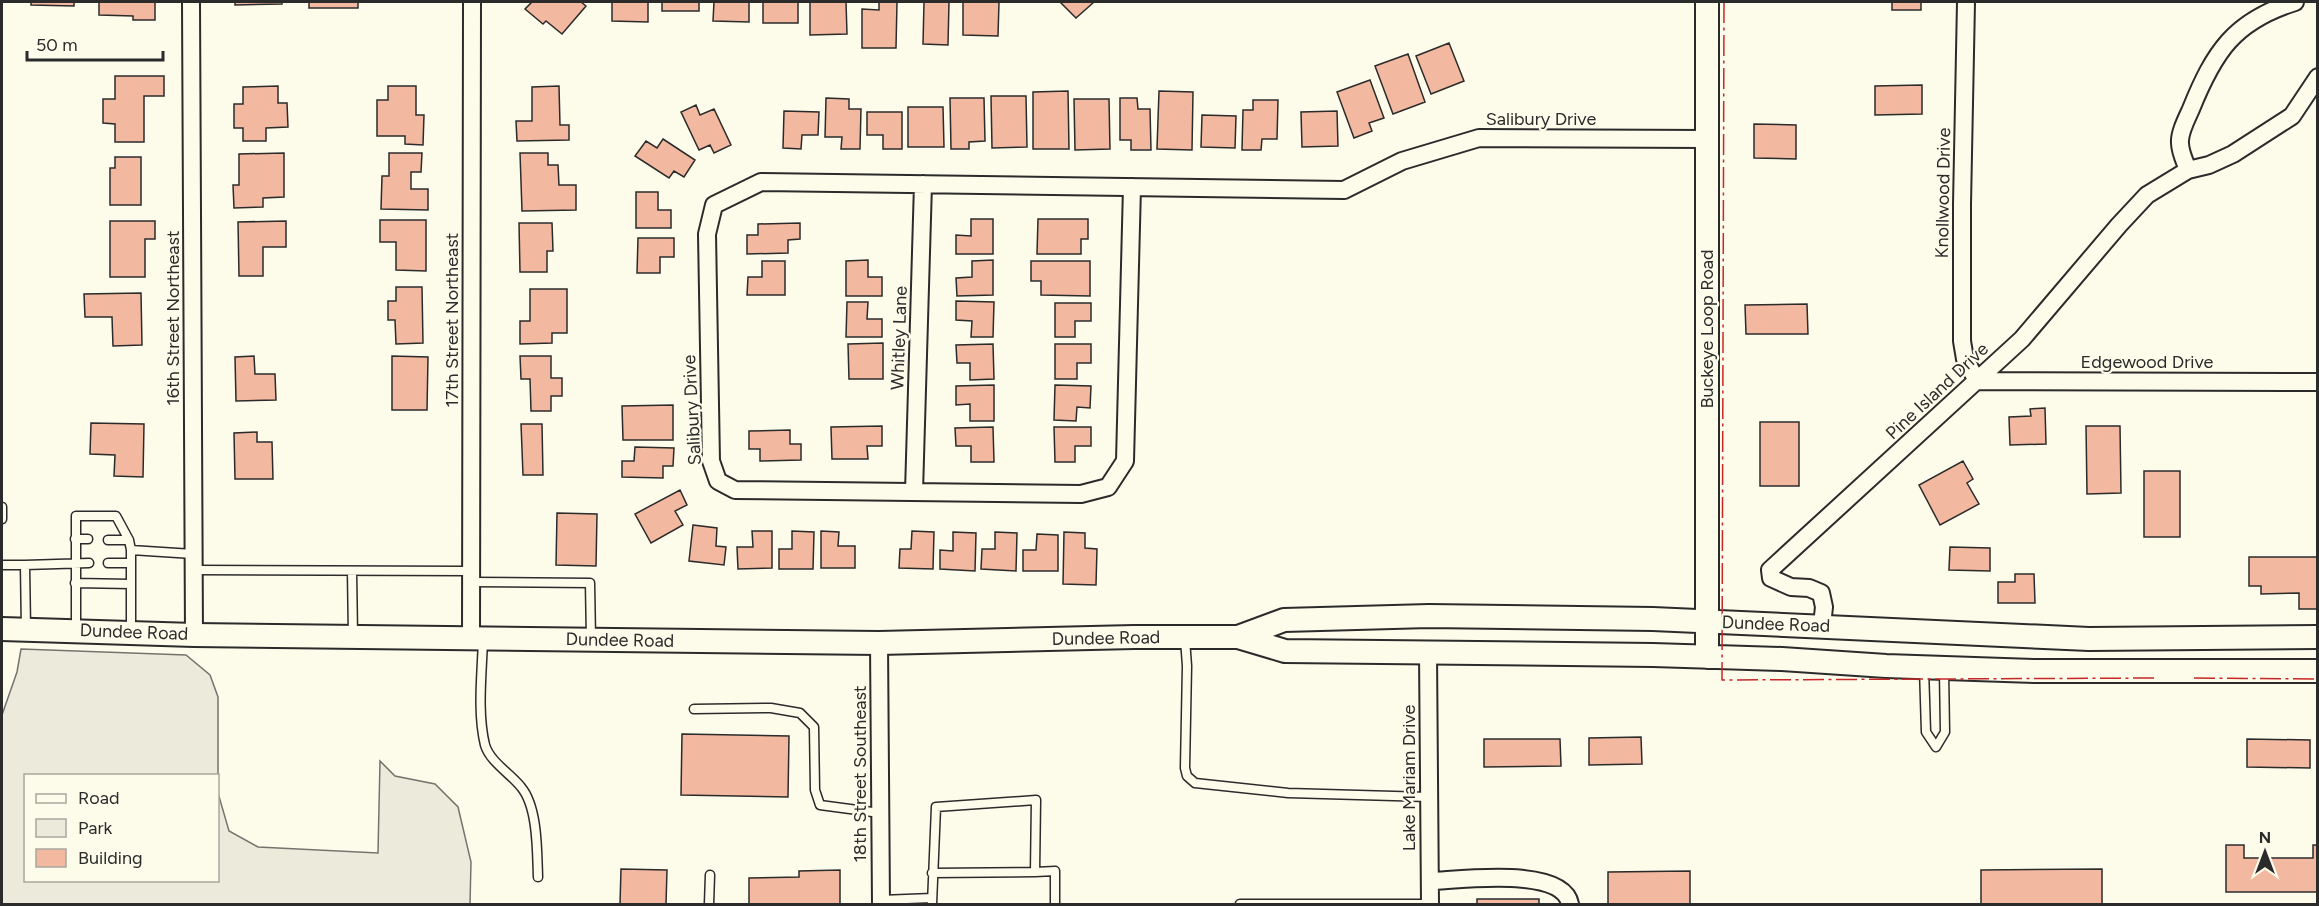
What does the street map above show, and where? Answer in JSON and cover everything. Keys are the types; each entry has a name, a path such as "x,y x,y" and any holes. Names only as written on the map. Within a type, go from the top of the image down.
{"main road":[{"name":"Buckeye Loop Road","path":"1707,2 1707,657"},
{"name":"Dundee Road","path":"1238,637 1284,620 1429,616 1653,619 2089,639 2318,637"},
{"name":"Dundee Road","path":"2,629 194,635 879,643 1238,637 1285,651 1707,657 2035,671 2318,671"}],"street":[{"name":"16th Street Northeast","path":"191,2 194,635"},
{"name":"17th Street Northeast","path":"472,2 471,576 477,638"},
{"name":"Knollwood Drive","path":"1966,2 1962,341 1965,359 1977,381"},
{"path":"2188,170 2179,142 2211,63 2225,43 2240,28 2295,2"},
{"name":"Pine Island Drive","path":"1822,625 1824,607 1821,593 1809,588 1791,587 1771,578 1770,570 2022,339 2147,195 2188,170 2209,165 2233,154 2292,116 2318,77"},
{"name":"Salibury Drive","path":"1132,187 1125,461 1108,487 1082,494 735,490 718,481 711,461 707,234 714,205 761,182 923,184 1344,190 1402,161 1479,138 1707,139"},
{"name":"Whitley Lane","path":"914,492 923,184"},
{"name":"Edgewood Drive","path":"1977,381 2318,382"},
{"name":"18th Street Southeast","path":"879,643 881,902"},
{"name":"Lake Mariam Drive","path":"1428,652 1430,904"},
{"path":"1430,881 1528,879 1551,884 1562,890 1569,896 1570,904"}],"lane":[{"path":"2,507 2,519"},
{"path":"76,630 76,516 116,516 129,540 131,550 131,632"},
{"path":"75,539 88,539"},
{"path":"108,540 129,540"},
{"path":"131,550 194,562 590,583 591,640"},
{"path":"2,565 89,563"},
{"path":"108,563 131,563"},
{"path":"24,565 26,630"},
{"path":"352,571 352,637"},
{"path":"75,583 131,584"},
{"path":"1185,637 1187,666 1185,768 1187,776 1195,783 1288,793 1429,797"},
{"path":"477,638 486,748 523,789 536,824 538,877"},
{"path":"1934,668 1945,732 1936,747 1926,732 1934,668"},
{"path":"694,709 771,708 800,713 814,727 815,790 820,805 880,813"},
{"path":"881,902 932,902 936,807 1036,800 1035,872"},
{"path":"932,873 1054,871 1054,904"},
{"path":"709,904 710,874"},
{"path":"1240,904 1430,904"}],"green space":[{"path":"21,649 186,655 210,675 218,697 218,774 24,774 24,882 219,882 219,796 229,831 258,847 378,853 380,761 395,776 435,784 458,807 471,862 470,904 2,904 2,715 17,672"}],"building":[{"path":"31,2 74,2 74,6 31,5"},
{"path":"99,2 155,2 155,20 133,20 133,16 99,15"},
{"path":"235,2 282,2 282,4 235,5"},
{"path":"309,2 358,2 358,8 309,8"},
{"path":"532,2 581,2 586,6 562,34 546,21 543,24 525,9"},
{"path":"612,2 648,2 648,22 612,21"},
{"path":"662,2 699,2 699,11 662,11"},
{"path":"714,2 749,2 749,22 713,21"},
{"path":"763,2 798,2 798,23 763,23"},
{"path":"810,2 846,2 847,34 810,35"},
{"path":"879,2 897,2 896,48 862,48 862,9 879,10"},
{"path":"924,2 949,2 948,45 923,44"},
{"path":"963,2 999,2 998,36 963,35"},
{"path":"1060,2 1094,2 1076,18"},
{"path":"1892,2 1921,2 1921,10 1892,10"},
{"path":"1449,43 1464,81 1431,94 1416,56"},
{"path":"1408,54 1425,102 1393,114 1375,66"},
{"path":"115,76 164,76 164,96 144,96 144,142 115,142 115,124 103,123 103,99 115,99"},
{"path":"1370,80 1384,118 1369,123 1372,131 1354,138 1337,92"},
{"path":"1922,85 1922,114 1875,115 1875,86"},
{"path":"278,86 278,103 287,103 288,127 266,128 266,141 243,141 243,128 234,128 234,104 243,104 243,87"},
{"path":"388,86 416,86 416,115 424,115 423,145 405,144 405,136 377,136 377,100 388,100"},
{"path":"559,86 560,125 569,125 569,140 517,141 516,121 532,121 532,87"},
{"path":"1068,91 1069,149 1033,149 1033,92"},
{"path":"1159,91 1193,92 1192,150 1157,149"},
{"path":"991,96 1026,96 1027,147 992,148"},
{"path":"826,98 849,99 849,109 861,109 860,149 841,149 842,137 825,137"},
{"path":"950,98 984,98 985,141 969,142 969,149 951,149"},
{"path":"1120,98 1137,98 1138,109 1150,109 1151,150 1131,150 1131,140 1120,140"},
{"path":"1074,99 1109,99 1110,149 1075,150"},
{"path":"1253,100 1278,100 1277,139 1262,139 1261,150 1242,150 1243,110 1253,110"},
{"path":"696,105 700,115 714,109 731,145 714,153 710,145 699,150 681,112"},
{"path":"908,107 943,107 944,147 908,147"},
{"path":"784,111 819,112 818,135 802,135 801,149 783,148"},
{"path":"1337,111 1338,146 1302,147 1301,112"},
{"path":"867,112 902,112 902,149 883,149 883,135 867,135"},
{"path":"1202,115 1236,116 1235,148 1201,147"},
{"path":"1754,124 1796,125 1796,159 1754,158"},
{"path":"663,139 695,160 684,177 674,171 669,178 635,156 646,141 657,148"},
{"path":"284,153 284,197 263,198 263,207 234,208 233,185 239,185 239,154"},
{"path":"389,153 422,153 421,172 411,172 411,189 428,189 428,210 381,209 382,176 389,176"},
{"path":"520,153 548,153 548,165 558,165 559,185 576,185 576,210 522,211"},
{"path":"115,157 141,157 141,205 110,205 110,168 115,168"},
{"path":"636,192 658,192 658,210 671,210 671,228 636,228"},
{"path":"971,219 993,219 993,254 956,254 956,235 971,236"},
{"path":"1038,219 1088,219 1088,239 1081,239 1081,254 1037,254"},
{"path":"380,220 426,220 426,271 396,270 396,242 380,242"},
{"path":"110,221 155,221 155,239 145,239 145,277 110,277"},
{"path":"286,221 286,247 263,247 263,276 239,276 238,222"},
{"path":"519,223 552,223 553,251 547,251 547,272 520,272"},
{"path":"800,223 800,239 788,240 788,253 747,254 747,235 758,235 758,224"},
{"path":"638,238 674,238 674,257 660,257 660,273 637,273"},
{"path":"868,260 868,277 882,277 882,296 846,296 846,261"},
{"path":"993,260 993,295 957,296 956,278 972,277 972,261"},
{"path":"762,261 785,261 785,295 747,295 748,277 762,277"},
{"path":"1031,261 1090,261 1090,296 1041,295 1041,281 1031,281"},
{"path":"396,287 422,287 423,343 396,344 395,320 388,320 388,301 396,301"},
{"path":"530,289 567,289 567,333 552,333 552,343 520,344 520,321 530,321"},
{"path":"141,293 142,345 113,346 112,317 85,317 84,294"},
{"path":"956,301 994,302 993,337 971,337 972,321 956,320"},
{"path":"847,302 868,302 867,319 882,319 882,337 846,337"},
{"path":"1055,303 1091,303 1091,321 1075,321 1075,337 1055,337"},
{"path":"1807,304 1808,334 1746,334 1745,305"},
{"path":"883,343 883,379 849,379 848,344"},
{"path":"993,344 994,379 970,380 970,363 957,363 956,345"},
{"path":"1055,344 1091,344 1091,363 1077,363 1077,379 1055,379"},
{"path":"254,356 255,374 275,374 276,400 236,401 235,357"},
{"path":"392,356 428,357 427,410 392,410"},
{"path":"520,356 551,356 551,378 562,378 562,396 551,396 551,411 531,411 530,379 521,379"},
{"path":"994,385 994,421 970,421 970,404 956,405 956,386"},
{"path":"1055,385 1091,386 1090,408 1077,407 1076,421 1054,420"},
{"path":"673,405 673,440 623,440 622,406"},
{"path":"2045,408 2046,444 2010,445 2009,417 2031,416 2030,409"},
{"path":"1760,422 1799,422 1799,486 1760,486"},
{"path":"91,423 144,424 143,477 114,476 115,455 90,454"},
{"path":"521,424 542,424 543,475 523,475"},
{"path":"882,426 882,446 867,446 868,459 832,459 831,427"},
{"path":"2086,426 2120,426 2121,493 2087,494"},
{"path":"993,427 994,462 971,462 971,446 956,446 955,428"},
{"path":"1054,427 1091,427 1091,446 1075,446 1075,462 1055,462"},
{"path":"790,430 790,444 801,444 801,460 760,461 760,449 749,449 749,431"},
{"path":"257,432 257,442 272,442 273,479 235,479 234,433"},
{"path":"635,447 674,448 673,466 663,466 663,478 622,477 622,461 634,461"},
{"path":"1963,461 1973,479 1967,483 1979,504 1940,525 1919,485"},
{"path":"2144,471 2180,471 2180,537 2144,537"},
{"path":"680,490 687,505 675,511 683,525 651,543 635,514"},
{"path":"557,513 597,514 596,566 556,565"},
{"path":"693,525 717,528 716,546 726,547 724,565 689,561"},
{"path":"752,531 772,531 772,568 738,569 737,547 753,547"},
{"path":"792,531 814,532 813,569 779,569 779,549 792,549"},
{"path":"821,531 839,532 838,546 855,546 855,568 821,568"},
{"path":"912,531 934,532 933,569 899,568 900,549 911,549"},
{"path":"953,532 976,533 975,571 940,569 940,550 953,551"},
{"path":"995,532 1017,533 1016,571 981,569 982,549 995,549"},
{"path":"1064,532 1085,533 1085,548 1097,549 1096,585 1063,584"},
{"path":"1037,534 1058,535 1058,571 1023,571 1023,550 1036,550"},
{"path":"1950,547 1990,548 1990,571 1949,570"},
{"path":"2249,557 2318,557 2318,609 2299,609 2299,593 2261,594 2261,586 2249,586"},
{"path":"2015,574 2034,574 2035,603 1998,603 1998,582 2015,582"},
{"path":"682,734 789,736 788,797 681,795"},
{"path":"1641,737 1642,764 1589,765 1589,738"},
{"path":"1484,739 1560,739 1561,766 1484,767"},
{"path":"2247,739 2310,740 2310,768 2247,767"},
{"path":"2226,845 2244,845 2244,858 2313,858 2313,845 2318,845 2318,892 2226,892"},
{"path":"621,869 667,870 666,904 620,904"},
{"path":"2102,869 2102,904 1981,904 1981,870"},
{"path":"840,870 840,904 749,904 749,878 799,877 799,871"},
{"path":"1690,871 1690,904 1608,904 1608,872"},
{"path":"1477,899 1539,899 1539,904 1477,904"}],"power":[{"path":"1724,2 1722,680 2158,678"},
{"path":"2194,678 2318,679"}]}
